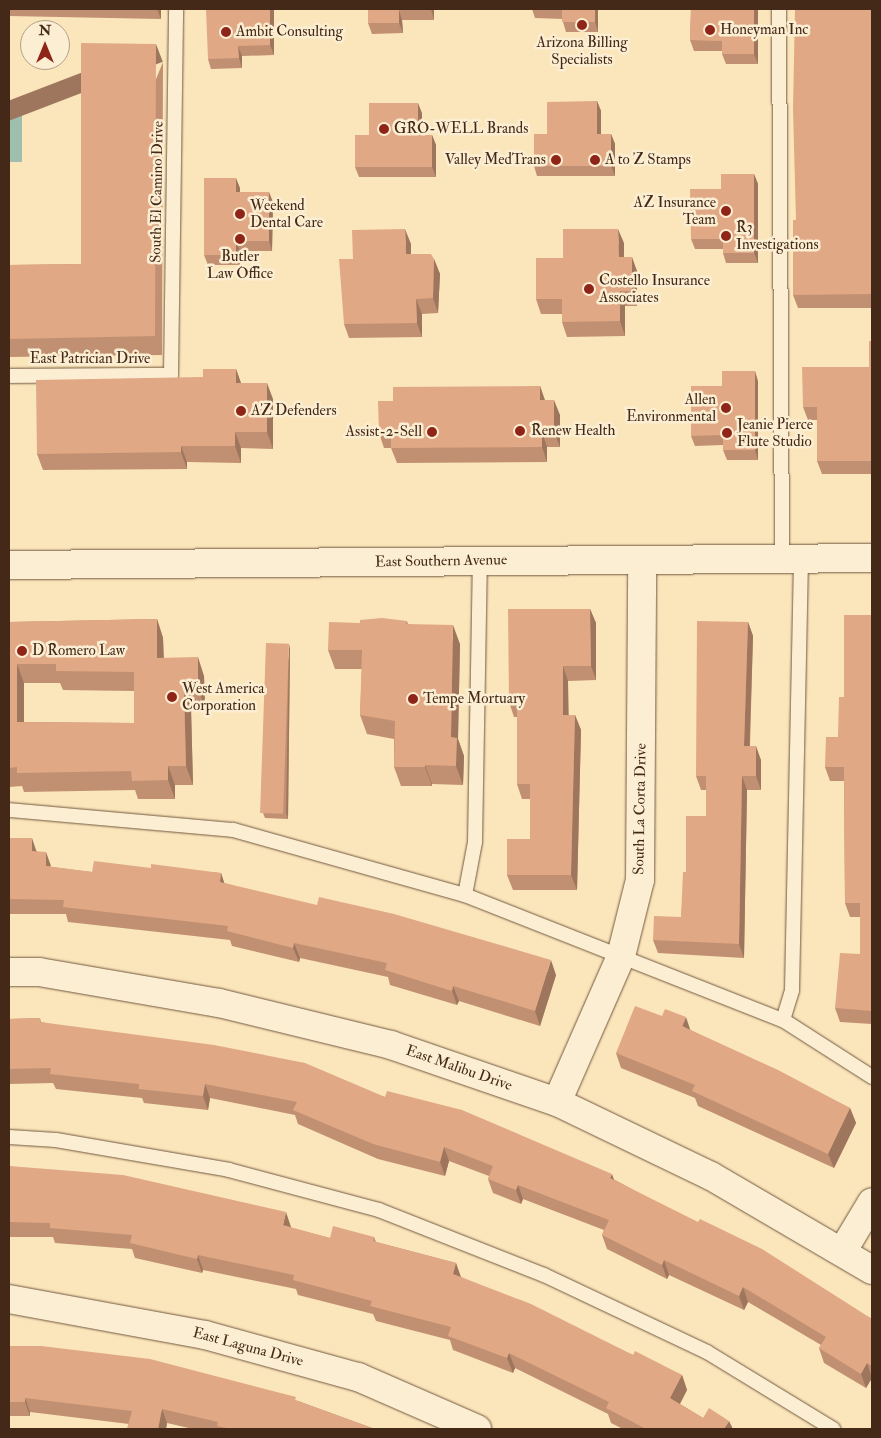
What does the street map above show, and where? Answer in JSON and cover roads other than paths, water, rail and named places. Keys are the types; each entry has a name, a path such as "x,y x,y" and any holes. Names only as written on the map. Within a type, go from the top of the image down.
{"street":[{"name":"East Southern Avenue","path":"9,565 872,558"},
{"name":"South La Corta Drive","path":"558,1102 621,956 640,880 642,560"},
{"name":"East Malibu Drive","path":"9,972 38,972 229,1005 391,1045 558,1102 711,1176 872,1270"},
{"path":"842,1252 872,1202"},
{"name":"East Laguna Drive","path":"9,1299 205,1335 358,1377 477,1429"}],"lane":[{"name":"South El Camino Drive","path":"171,375 176,9"},
{"path":"779,9 791,559 792,990 783,1020"},
{"name":"East Patrician Drive","path":"9,376 171,375"},
{"path":"465,895 475,842 480,561"},
{"path":"9,810 233,830 465,895 783,1020 872,1077"},
{"path":"9,1137 56,1140 229,1170 379,1210 544,1275 707,1352 833,1429"}],"place":[{"name":"Arizona Billing Specialists","path":"582,25"},
{"name":"Honeyman Inc","path":"710,30"},
{"name":"Ambit Consulting","path":"226,32"},
{"name":"GRO-WELL Brands","path":"384,129"},
{"name":"Valley MedTrans","path":"556,160"},
{"name":"A to Z Stamps","path":"595,160"},
{"name":"AZ Insurance Team","path":"726,211"},
{"name":"Weekend Dental Care","path":"240,214"},
{"name":"R3 Investigations","path":"726,236"},
{"name":"Butler Law Office","path":"240,239"},
{"name":"Costello Insurance Associates","path":"589,289"},
{"name":"Allen Environmental","path":"726,408"},
{"name":"AZ Defenders","path":"241,411"},
{"name":"Renew Health","path":"520,431"},
{"name":"Assist-2-Sell","path":"432,432"},
{"name":"Jeanie Pierce Flute Studio","path":"727,433"},
{"name":"D Romero Law","path":"22,651"},
{"name":"West America Corporation","path":"172,697"},
{"name":"Tempe Mortuary","path":"413,699"}]}
